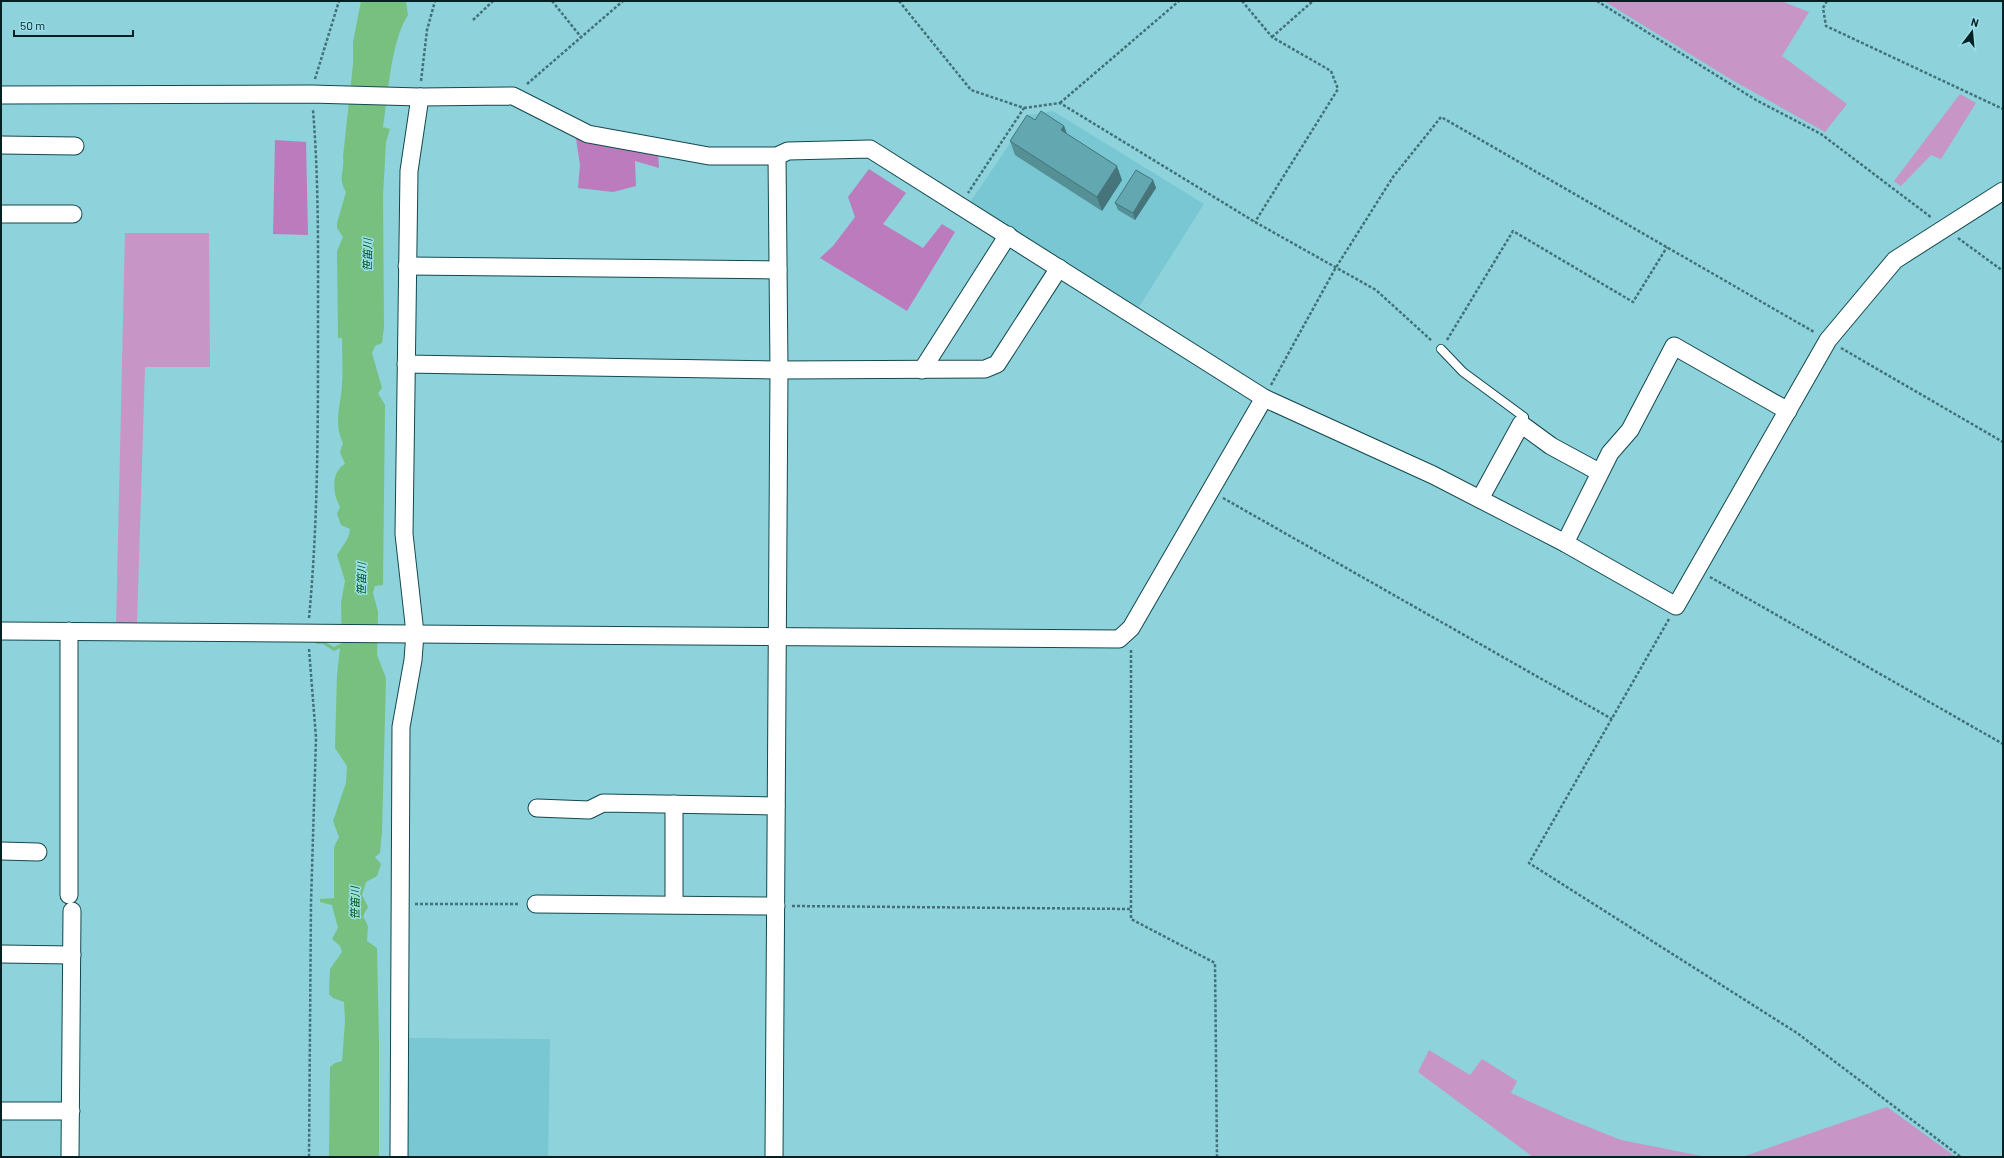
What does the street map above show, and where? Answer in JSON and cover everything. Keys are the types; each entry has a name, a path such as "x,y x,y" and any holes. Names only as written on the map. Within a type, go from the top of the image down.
{"street":[{"path":"1,95 314,94 420,97 513,96 588,134 709,156 777,156 788,151 870,149 1264,398 1433,475 1565,543 1676,606 1828,340 1895,260 1944,227 2003,191"},
{"path":"399,1157 401,727 413,660 404,534 408,171 420,97"},
{"path":"1,146 75,146"},
{"path":"774,1157 779,370 777,156"},
{"path":"1,214 73,214"},
{"path":"922,370 1008,235"},
{"path":"407,266 778,270"},
{"path":"406,364 779,370 985,369 997,364 1059,268"},
{"path":"1565,543 1610,452 1630,430 1674,346 1788,410"},
{"path":"1,631 410,633 777,638 1119,639 1131,628 1264,398"},
{"path":"1480,499 1521,424 1551,446 1599,472"},
{"path":"69,631 72,955 70,1157"},
{"path":"537,808 589,810 603,803 776,806"},
{"path":"674,804 674,904"},
{"path":"1,851 38,852"},
{"path":"536,904 776,906"},
{"path":"1,954 72,955"},
{"path":"1,1111 71,1111"}],"lane":[{"path":"1441,349 1463,372 1524,417 1521,424"}],"path":[{"path":"309,1157 311,902 316,738 310,677 308,633 316,545 318,401 317,168 314,94 339,1"},
{"path":"420,97 427,30 435,1"},
{"path":"473,20 493,1"},
{"path":"552,1 581,37"},
{"path":"513,96 623,1"},
{"path":"899,1 971,90 1024,108 1060,103 1179,1"},
{"path":"1242,1 1272,38 1331,71 1338,89 1255,222"},
{"path":"1272,38 1313,1"},
{"path":"1597,1 1756,100 1820,134 2003,271"},
{"path":"1827,1 1823,8 1826,26 2003,109"},
{"path":"1060,103 1255,222 1335,269 1376,290 1441,349 1513,231 1633,302 1667,247"},
{"path":"960,205 1024,108"},
{"path":"1264,398 1335,269 1393,177 1441,117 2003,442"},
{"path":"1210,490 1612,719"},
{"path":"1697,570 2003,744"},
{"path":"1676,606 1529,863 1797,1033 1961,1157"},
{"path":"1131,628 1131,919 1215,963 1217,1157"},
{"path":"401,904 536,904"},
{"path":"776,906 1131,909"}],"shaded area":[{"path":"1604,1 1781,1 1809,12 1782,56 1847,104 1825,132 1732,80"},
{"path":"1960,94 1976,103 1941,159 1931,155 1901,186 1894,181"},
{"path":"1053,111 1204,204 1137,310 969,204 1029,115"},
{"path":"575,132 658,153 659,168 635,161 636,186 613,192 578,188 580,165"},
{"path":"275,140 306,142 308,235 273,234"},
{"path":"869,169 906,193 883,224 923,248 942,224 955,232 907,311 820,258 833,246 855,217 848,197"},
{"path":"125,233 209,233 210,367 145,367 137,623 116,626"},
{"path":"409,1038 550,1039 548,1157 406,1157"},
{"path":"1429,1050 1470,1075 1482,1059 1517,1081 1511,1093 1566,1118 1621,1140 1707,1157 1533,1157 1418,1072"},
{"path":"1887,1107 1956,1157 1742,1157"}],"water":[{"name":"笹笛川","path":"361,1 406,1 408,15 402,26 394,53 383,127 390,129 386,142 383,196 384,327 382,343 375,346 372,353 382,388 378,393 385,405 383,585 375,586 373,593 378,612 377,655 386,678 382,832 380,853 375,857 381,864 377,876 366,882 362,895 368,907 363,916 368,926 367,941 377,948 379,1157 329,1157 330,1067 335,1063 342,1061 345,1022 344,1002 333,998 329,994 330,969 342,952 340,946 332,939 338,928 332,905 320,902 320,899 334,898 334,847 339,837 333,821 346,783 347,766 335,748 337,675 340,648 334,651 323,644 316,644 315,641 325,642 334,647 342,643 341,603 345,581 337,555 347,540 350,529 341,525 337,514 340,507 335,496 334,489 337,472 345,464 340,452 343,443 338,428 338,414 342,385 342,338 338,338 337,251 343,237 337,228 337,223 346,192 342,182 343,157 353,64 353,42"}],"building":[{"path":"1041,111 1064,126 1061,130 1117,166 1097,197 1010,141 1027,115 1035,120"},
{"path":"1136,170 1153,180 1133,213 1115,203"}]}
